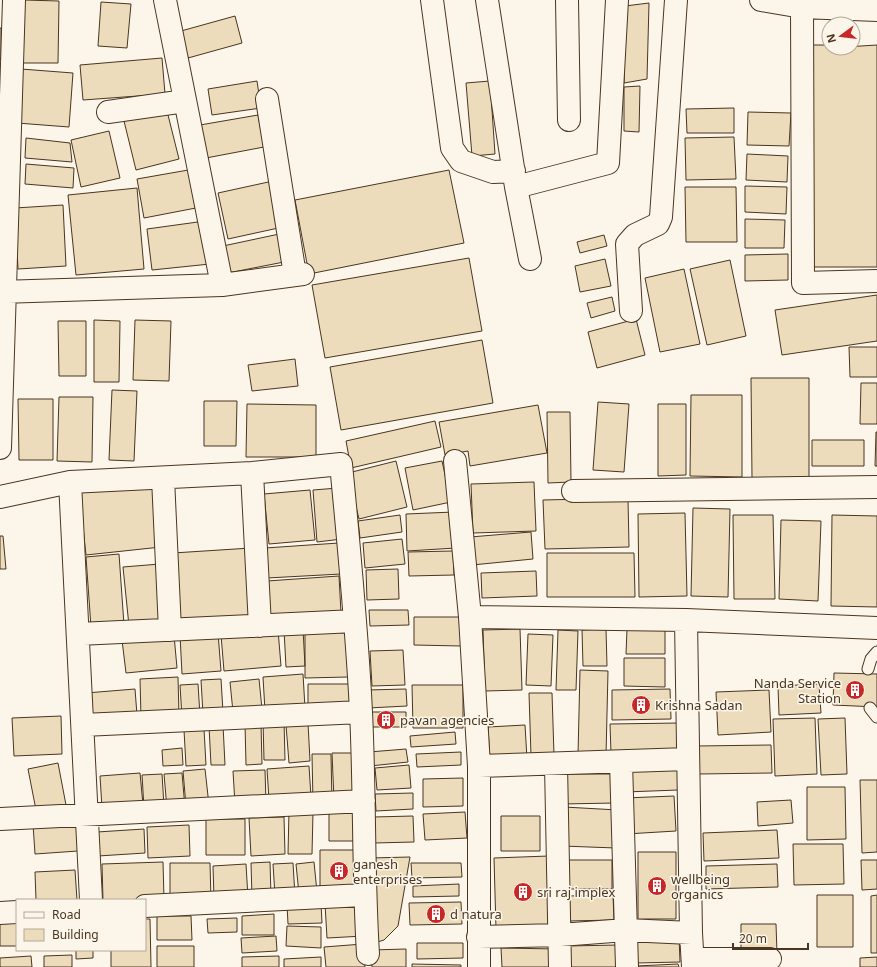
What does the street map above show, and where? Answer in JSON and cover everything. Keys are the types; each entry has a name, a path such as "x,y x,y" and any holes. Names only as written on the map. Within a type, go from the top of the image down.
{"street":[{"path":"0,448 2,292 14,0"},
{"path":"165,0 222,285"},
{"path":"432,0 452,148 461,161 515,179 608,163 617,0"},
{"path":"487,0 515,179 530,259"},
{"path":"567,0 569,120"},
{"path":"631,311 627,244 635,235 658,224 661,217 676,0"},
{"path":"761,0 802,7 877,10"},
{"path":"802,7 803,283 877,281"},
{"path":"2,292 222,285 299,275 267,99"},
{"path":"108,112 184,101"},
{"path":"455,461 470,617 479,766 479,967"},
{"path":"0,497 70,482 252,473 341,464 355,621 361,712 364,801 364,895 368,954"},
{"path":"252,473 260,626"},
{"path":"163,478 170,630"},
{"path":"70,482 91,899"},
{"path":"573,491 877,487"},
{"path":"470,617 686,620 877,628"},
{"path":"686,620 691,933 693,963 770,959"},
{"path":"78,634 355,621"},
{"path":"83,726 361,712"},
{"path":"479,766 556,765 688,759"},
{"path":"621,762 627,967"},
{"path":"556,765 560,967"},
{"path":"0,819 364,801"},
{"path":"146,906 364,895"},
{"path":"0,913 16,912"},
{"path":"478,937 560,935 626,930 691,933"}],"lane":[{"path":"868,669 871,659 877,652"},
{"path":"870,708 877,717"}],"building":[{"path":"24,0 59,1 58,63 23,63"},
{"path":"101,2 131,4 127,48 98,46"},
{"path":"649,3 647,79 624,83 625,6"},
{"path":"235,16 242,43 188,58 181,31"},
{"path":"0,28 6,29 5,59 0,59"},
{"path":"813,45 821,45 821,56 861,56 861,46 877,45 877,267 813,267"},
{"path":"162,58 165,94 83,100 80,65"},
{"path":"21,69 73,73 69,127 17,123"},
{"path":"257,81 261,108 212,115 208,89"},
{"path":"490,81 495,154 472,156 466,83"},
{"path":"640,86 639,132 624,131 624,87"},
{"path":"734,108 734,133 687,133 686,109"},
{"path":"167,111 179,159 136,170 124,121"},
{"path":"748,112 791,113 789,146 747,145"},
{"path":"258,115 264,147 206,158 200,125"},
{"path":"109,131 120,178 81,187 71,140"},
{"path":"734,137 736,179 686,180 685,138"},
{"path":"26,138 70,143 72,162 25,158"},
{"path":"747,154 788,156 787,182 746,180"},
{"path":"26,164 74,168 73,188 25,184"},
{"path":"194,169 201,207 144,218 137,179"},
{"path":"449,170 464,243 309,274 295,200"},
{"path":"273,181 283,227 228,239 218,193"},
{"path":"745,186 787,187 786,214 745,212"},
{"path":"685,187 736,187 737,242 686,242"},
{"path":"137,188 144,269 76,275 68,195"},
{"path":"63,205 66,266 18,269 15,208"},
{"path":"745,219 785,220 784,248 745,248"},
{"path":"205,221 210,264 152,270 147,229"},
{"path":"284,233 289,261 228,273 223,246"},
{"path":"604,235 607,246 580,253 577,242"},
{"path":"788,254 788,280 745,281 745,255"},
{"path":"469,258 482,331 325,358 312,285"},
{"path":"605,259 611,286 580,292 575,266"},
{"path":"730,260 746,336 707,345 690,269"},
{"path":"684,269 700,344 660,352 645,278"},
{"path":"877,295 877,341 782,355 775,310"},
{"path":"612,297 615,311 591,318 587,303"},
{"path":"636,319 645,355 597,368 588,332"},
{"path":"94,320 120,321 119,382 94,382"},
{"path":"135,320 171,321 169,381 133,380"},
{"path":"58,321 86,321 86,376 59,376"},
{"path":"482,340 493,403 341,430 330,367"},
{"path":"849,347 877,347 877,377 850,377"},
{"path":"295,359 298,386 252,391 248,365"},
{"path":"751,378 809,378 809,478 752,478"},
{"path":"861,383 877,383 877,424 860,424"},
{"path":"112,390 137,391 134,461 109,460"},
{"path":"691,395 742,395 742,477 690,476"},
{"path":"59,397 93,397 92,462 57,461"},
{"path":"18,399 53,399 53,460 19,460"},
{"path":"204,401 237,401 236,446 204,446"},
{"path":"598,402 629,404 624,472 593,470"},
{"path":"247,404 316,405 316,457 246,457"},
{"path":"658,404 686,404 686,475 658,476"},
{"path":"538,405 547,453 470,466 468,451 445,455 439,422"},
{"path":"547,412 570,412 571,482 548,483"},
{"path":"435,421 441,447 351,468 346,441"},
{"path":"876,432 877,466 875,466"},
{"path":"812,440 864,440 864,466 812,466"},
{"path":"396,461 407,507 359,519 348,473"},
{"path":"442,461 451,502 413,510 405,468"},
{"path":"534,482 536,531 473,533 471,484"},
{"path":"154,486 161,547 86,555 79,492"},
{"path":"338,488 342,539 317,542 313,490"},
{"path":"310,490 315,540 269,544 264,494"},
{"path":"628,498 629,547 545,549 543,500"},
{"path":"693,508 730,509 728,597 691,596"},
{"path":"454,512 456,548 407,551 406,514"},
{"path":"685,513 687,596 639,597 638,514"},
{"path":"400,515 402,532 360,538 358,521"},
{"path":"733,515 773,515 775,599 734,599"},
{"path":"832,515 877,516 877,607 831,606"},
{"path":"781,520 821,521 818,601 779,599"},
{"path":"531,532 533,559 472,565 470,537"},
{"path":"0,536 3,536 6,569 0,569"},
{"path":"402,539 405,564 365,568 363,543"},
{"path":"339,543 341,574 267,578 265,548"},
{"path":"251,548 256,617 178,622 173,553"},
{"path":"453,551 454,575 409,576 408,552"},
{"path":"547,553 634,553 635,597 547,597"},
{"path":"119,554 124,625 91,627 86,557"},
{"path":"160,564 165,622 129,626 123,567"},
{"path":"398,569 399,599 367,600 366,570"},
{"path":"536,571 537,596 482,598 481,573"},
{"path":"339,576 341,613 270,618 267,581"},
{"path":"369,610 408,610 409,625 370,626"},
{"path":"414,617 462,617 461,646 414,645"},
{"path":"303,629 305,666 286,667 284,630"},
{"path":"520,629 522,690 485,691 483,630"},
{"path":"606,629 607,666 583,666 582,630"},
{"path":"627,629 665,629 665,654 626,654"},
{"path":"278,630 281,666 224,671 221,635"},
{"path":"348,630 348,677 305,678 305,631"},
{"path":"558,630 578,631 576,690 556,690"},
{"path":"218,633 221,671 182,674 180,635"},
{"path":"528,634 553,635 551,686 526,685"},
{"path":"174,635 177,668 126,673 122,640"},
{"path":"403,650 405,685 372,686 370,651"},
{"path":"624,658 665,658 665,687 624,686"},
{"path":"580,670 608,671 606,756 578,755"},
{"name":"Nanda Service Station","path":"834,673 877,674 877,707 833,705"},
{"path":"303,674 305,708 265,711 263,677"},
{"path":"178,677 179,716 141,717 140,679"},
{"path":"221,679 223,712 203,714 201,680"},
{"path":"259,679 262,709 233,712 230,682"},
{"path":"198,684 200,716 182,718 180,685"},
{"path":"308,684 354,684 354,707 308,707"},
{"path":"819,684 821,713 779,715 778,686"},
{"path":"412,685 463,685 463,728 413,728"},
{"path":"135,689 137,715 88,719 86,693"},
{"path":"406,689 407,706 368,708 367,690"},
{"name":"Krishna Sadan","path":"670,689 671,719 612,720 612,690"},
{"path":"769,690 771,732 718,735 716,692"},
{"path":"529,693 552,693 554,755 531,756"},
{"name":"pavan agencies","path":"366,712 406,712 406,727 367,727"},
{"path":"61,716 62,754 14,756 12,718"},
{"path":"815,718 817,774 775,776 773,719"},
{"path":"845,718 847,774 821,775 818,719"},
{"path":"263,720 284,720 285,760 264,760"},
{"path":"308,723 310,761 289,763 286,725"},
{"path":"679,723 680,752 611,753 610,724"},
{"path":"245,724 261,724 262,764 246,765"},
{"path":"223,725 225,765 211,765 209,726"},
{"path":"525,725 527,759 490,760 488,727"},
{"path":"204,729 206,765 186,766 184,730"},
{"path":"455,732 456,744 411,747 410,736"},
{"path":"771,745 772,773 698,774 697,746"},
{"path":"182,748 183,765 163,766 162,750"},
{"path":"406,749 408,762 370,766 369,752"},
{"path":"461,752 461,765 417,767 416,754"},
{"path":"332,753 355,753 356,800 334,800"},
{"path":"312,754 331,754 332,803 313,803"},
{"path":"58,763 66,805 36,810 28,769"},
{"path":"409,765 411,788 377,790 375,768"},
{"path":"309,766 311,797 269,800 267,769"},
{"path":"678,768 678,790 625,792 624,770"},
{"path":"205,769 209,805 186,806 183,771"},
{"path":"265,770 266,803 235,804 233,771"},
{"path":"140,773 143,805 102,808 100,776"},
{"path":"182,773 185,808 167,809 164,774"},
{"path":"162,774 164,806 144,808 142,775"},
{"path":"561,774 615,774 615,803 562,804"},
{"path":"463,778 463,806 423,807 423,779"},
{"path":"860,780 877,780 877,852 862,853"},
{"path":"807,787 845,787 846,839 807,840"},
{"path":"413,793 413,809 376,811 375,794"},
{"path":"674,796 676,831 626,834 625,798"},
{"path":"791,800 793,823 758,826 757,802"},
{"path":"564,807 618,810 616,848 562,846"},
{"path":"360,810 360,841 329,841 329,811"},
{"path":"289,811 313,812 312,854 288,854"},
{"path":"465,812 467,838 425,840 423,814"},
{"path":"413,816 414,842 374,843 373,817"},
{"path":"501,816 540,816 540,851 501,851"},
{"path":"284,817 285,854 251,856 249,818"},
{"path":"206,819 245,819 245,855 206,855"},
{"path":"76,821 78,851 35,854 33,824"},
{"path":"189,825 190,856 148,858 147,827"},
{"path":"144,829 145,853 98,856 97,832"},
{"path":"777,830 779,858 704,861 703,833"},
{"path":"793,844 843,844 844,884 794,885"},
{"name":"ganesh enterprises","path":"320,850 358,850 359,891 320,892"},
{"name":"wellbeing organics","path":"638,852 676,852 676,919 638,919"},
{"name":"sri raj implex","path":"549,856 552,927 496,929 494,858"},
{"path":"410,857 398,926 384,940 374,943 370,858"},
{"path":"562,860 612,860 612,889 562,889"},
{"path":"861,860 877,860 877,889 862,890"},
{"path":"163,862 164,899 103,899 102,864"},
{"path":"270,862 271,896 252,897 251,863"},
{"path":"314,862 317,892 299,894 296,864"},
{"path":"170,863 210,863 211,900 170,900"},
{"path":"293,863 295,896 275,896 273,864"},
{"path":"411,863 461,863 462,877 412,878"},
{"path":"246,864 248,898 214,899 213,866"},
{"path":"777,864 778,887 706,889 706,866"},
{"path":"75,870 77,899 36,899 35,872"},
{"path":"459,884 459,896 413,897 413,886"},
{"path":"613,895 614,920 568,921 568,896"},
{"path":"817,895 853,895 853,947 817,947"},
{"path":"877,895 877,953 871,953 871,896"},
{"path":"362,902 364,936 327,938 325,904"},
{"name":"d natura","path":"461,902 462,924 410,925 409,903"},
{"path":"321,904 322,923 288,924 287,905"},
{"path":"274,914 274,935 242,935 242,916"},
{"path":"157,916 191,916 192,940 157,940"},
{"path":"16,918 16,946 0,946 0,919"},
{"path":"237,918 237,932 208,933 207,919"},
{"path":"146,919 150,919 151,967 111,967 111,951 146,951"},
{"path":"741,924 776,924 777,953 741,952"},
{"path":"287,926 321,927 321,948 286,946"},
{"path":"276,936 277,951 242,953 241,938"},
{"path":"679,936 680,962 637,963 636,937"},
{"path":"417,943 463,943 463,958 417,959"},
{"path":"363,944 365,967 326,967 324,947"},
{"path":"619,945 620,967 566,967 566,946"},
{"path":"157,946 194,946 194,967 157,967"},
{"path":"501,948 557,949 557,967 502,967"},
{"path":"406,949 406,967 372,967 371,950"},
{"path":"76,951 93,951 93,958 76,959"},
{"path":"72,955 72,967 44,967 44,956"},
{"path":"31,956 32,967 0,967 0,958"},
{"path":"279,956 279,967 242,967 242,957"},
{"path":"321,957 321,967 284,967 284,959"},
{"path":"877,957 877,967 860,967 860,958"},
{"path":"412,964 461,965 461,967 412,967"},
{"path":"678,964 679,967 636,967 636,966"}],"place":[{"name":"Nanda Service Station","path":"855,690"},
{"name":"Krishna Sadan","path":"641,705"},
{"name":"pavan agencies","path":"386,720"},
{"name":"ganesh enterprises","path":"339,871"},
{"name":"wellbeing organics","path":"657,886"},
{"name":"sri raj implex","path":"523,892"},
{"name":"d natura","path":"436,914"}]}
